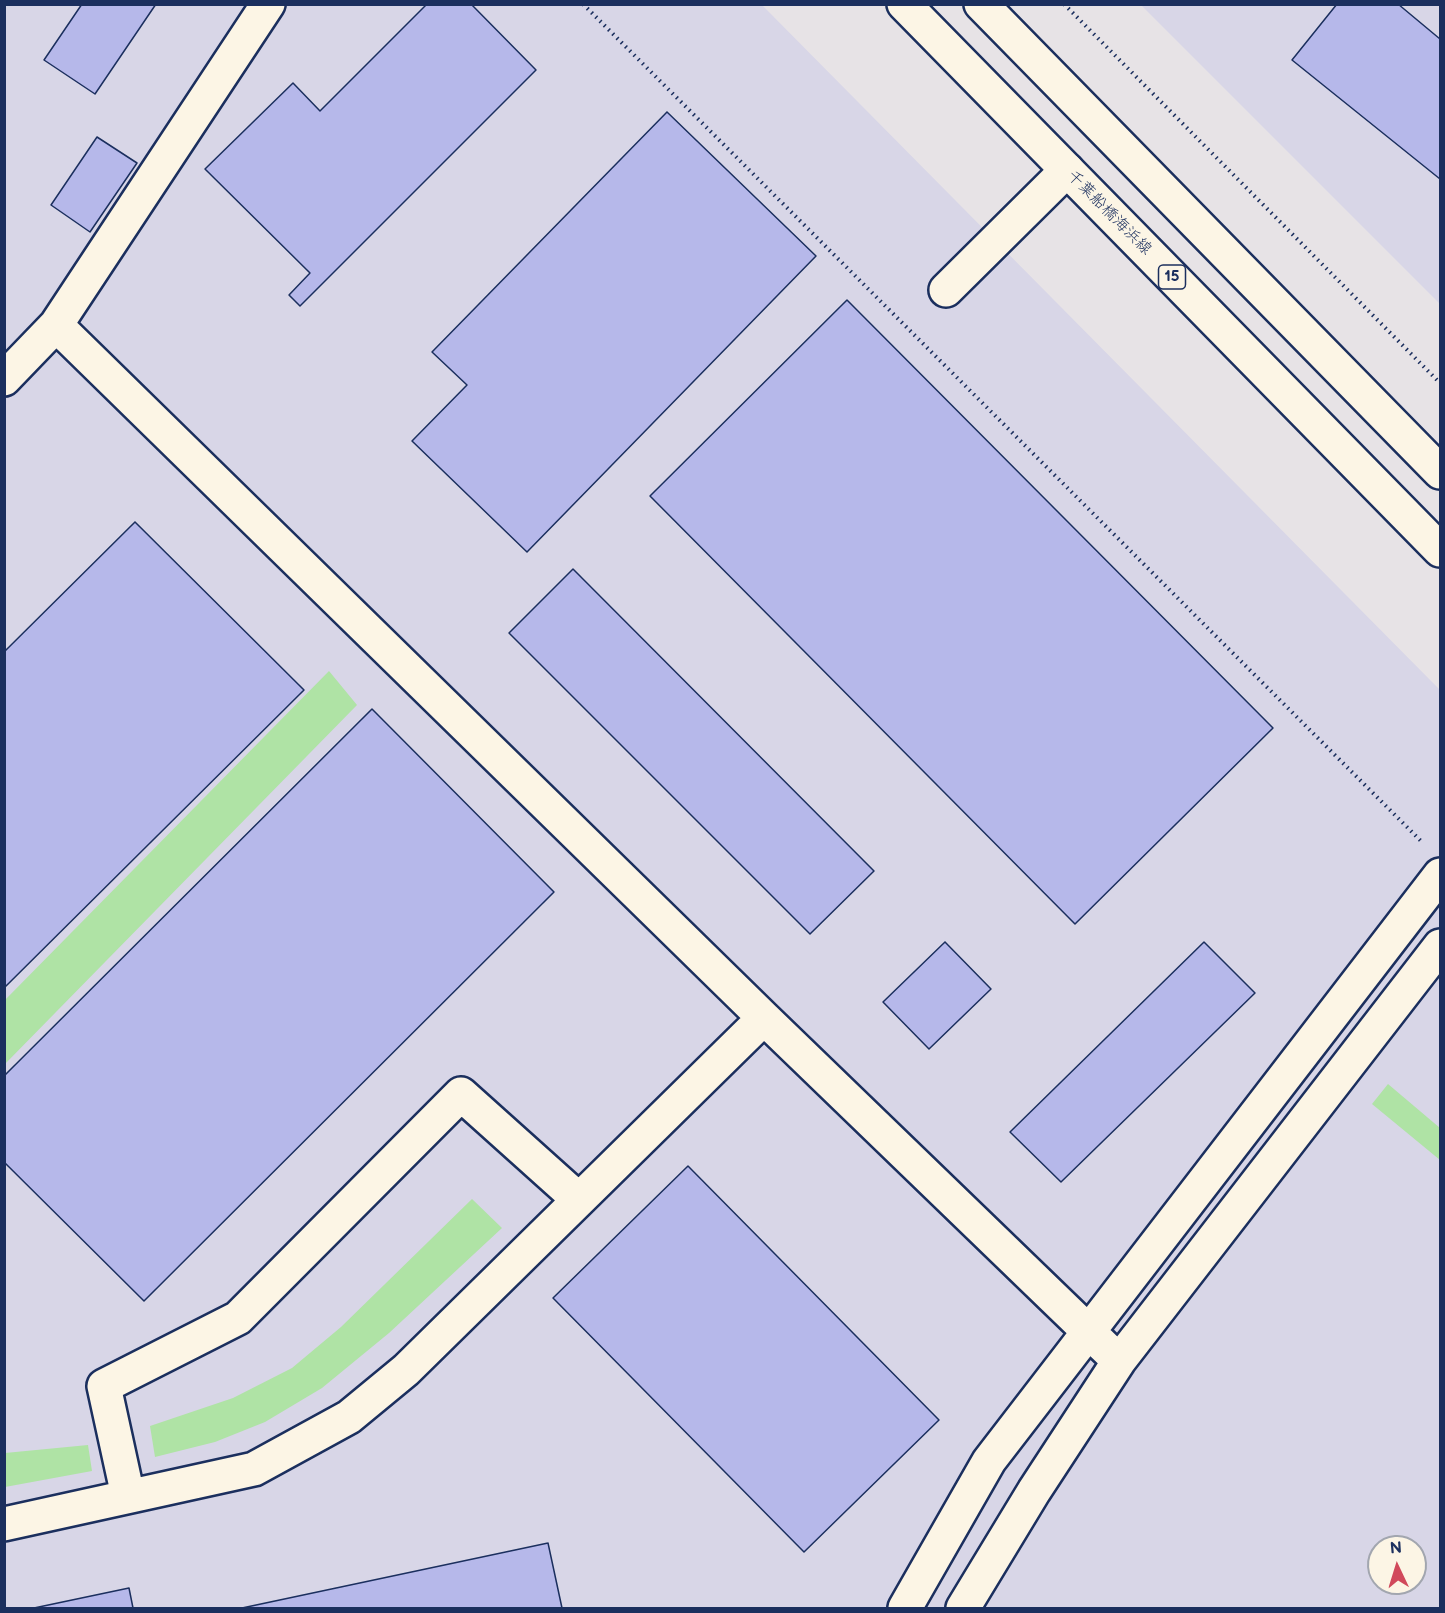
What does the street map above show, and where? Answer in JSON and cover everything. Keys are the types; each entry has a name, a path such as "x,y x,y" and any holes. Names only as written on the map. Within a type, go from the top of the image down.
{"street":[{"path":"4,379 56,325 267,4"},
{"name":"千葉船橋海浜線","path":"904,4 1440,550"},
{"path":"981,4 1440,472"},
{"path":"946,290 1067,170"},
{"path":"56,325 1119,1362"},
{"path":"905,1608 989,1461 1440,875"},
{"path":"963,1608 1034,1491 1119,1362 1440,946"},
{"path":"4,1524 254,1469 349,1417 406,1370 764,1018"},
{"path":"128,1496 104,1386 238,1318 461,1094 578,1199"}],"path":[{"path":"583,4 1422,842"},
{"path":"1064,4 1440,383"}],"shaded area":[{"path":"5,5 762,5 1440,690 1440,1608 5,1608"},
{"path":"1141,5 1440,5 1440,304"}],"green space":[{"path":"329,671 357,705 5,1064 5,1000"},
{"path":"1388,1084 1440,1128 1440,1160 1372,1104"},
{"path":"472,1199 502,1228 389,1333 322,1388 265,1422 215,1442 155,1457 150,1426 233,1398 292,1368 341,1327"},
{"path":"88,1445 92,1471 5,1487 5,1453"}],"building":[{"path":"82,4 156,4 95,94 44,60"},
{"path":"427,4 471,4 536,70 300,306 289,295 310,273 205,169 293,83 320,111"},
{"path":"1337,4 1398,4 1440,39 1440,179 1292,60"},
{"path":"667,112 816,256 527,552 412,441 467,385 432,352"},
{"path":"97,137 137,163 90,232 51,205"},
{"path":"847,300 1273,728 1075,924 650,496"},
{"path":"135,522 304,690 4,988 4,652"},
{"path":"573,569 874,871 810,934 509,633"},
{"path":"372,709 554,892 144,1301 4,1162 4,1076"},
{"path":"945,942 991,989 929,1049 883,1002"},
{"path":"1204,942 1255,993 1061,1182 1010,1132"},
{"path":"688,1166 939,1420 804,1552 553,1298"},
{"path":"548,1543 562,1608 242,1608"},
{"path":"129,1588 133,1608 34,1608"}]}
